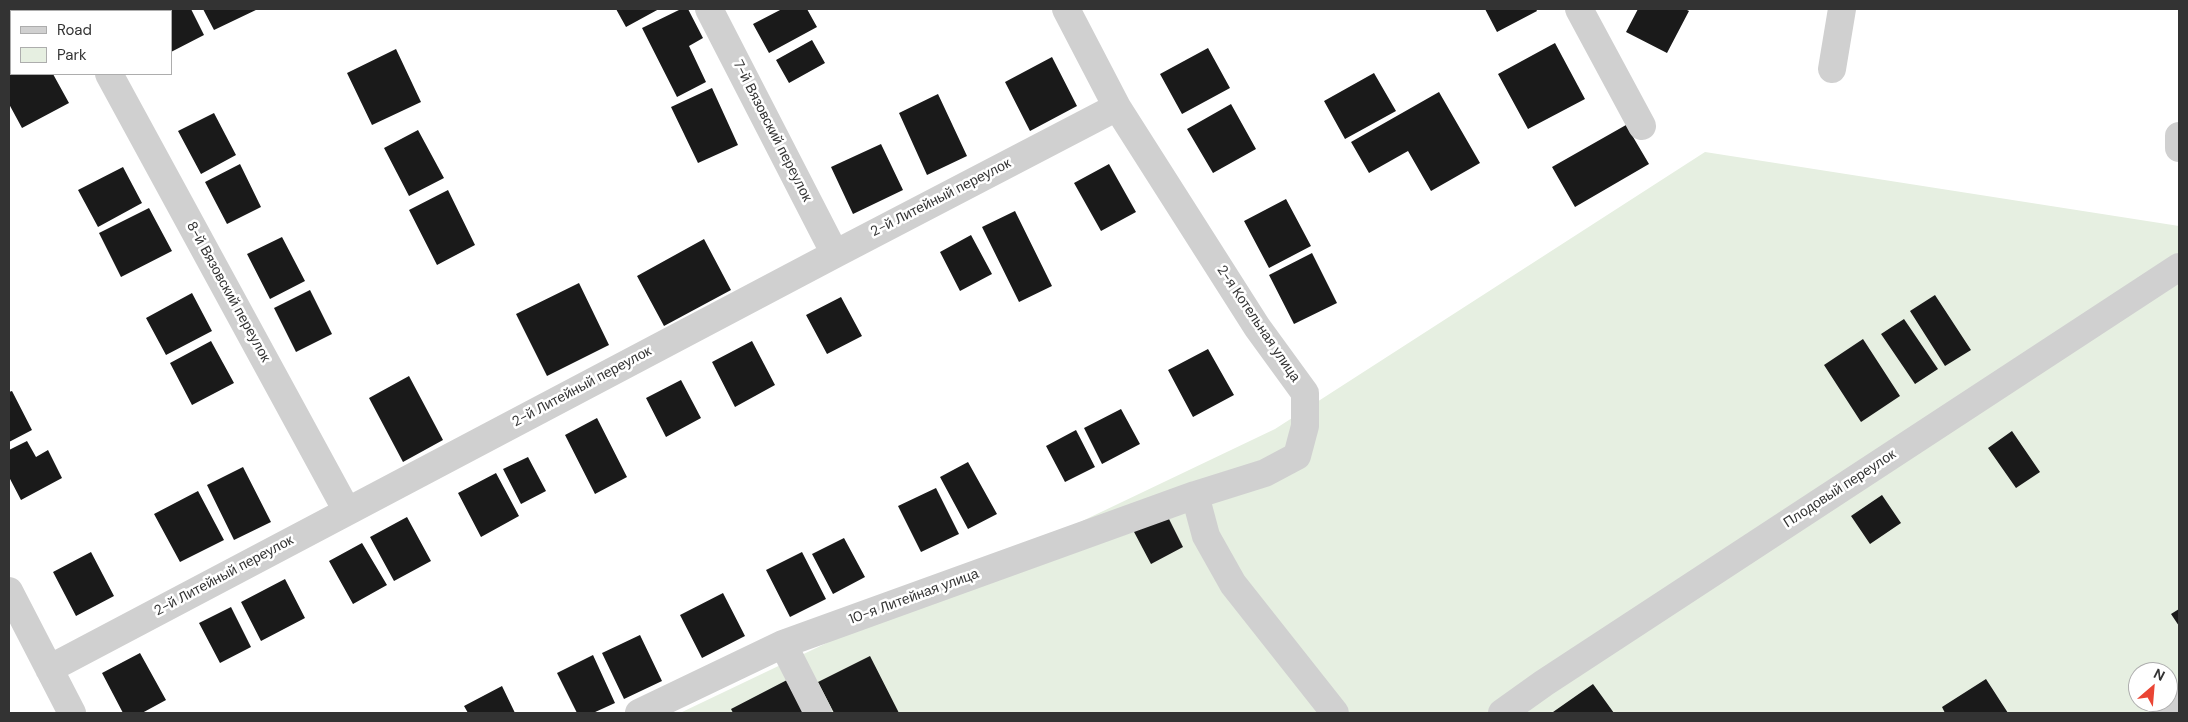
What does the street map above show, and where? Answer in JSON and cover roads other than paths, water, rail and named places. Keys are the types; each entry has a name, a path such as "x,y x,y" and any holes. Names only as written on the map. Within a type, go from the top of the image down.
{"street":[{"name":"7-й Вязовский переулок","path":"709,9 835,254"},
{"name":"2-я Котельная улица","path":"1066,9 1117,107 1257,327 1305,393 1305,426 1297,456 1265,473 1195,495"},
{"path":"1579,9 1642,126"},
{"path":"1832,69 1842,9"},
{"name":"8-й Вязовский переулок","path":"109,75 347,511"},
{"name":"2-й Литейный переулок","path":"49,669 1117,107"},
{"path":"2179,136 2179,148"},
{"name":"Плодовый переулок","path":"1502,713 1544,683 2179,267"},
{"path":"1195,495 1206,536 1233,584 1335,713"},
{"name":"10-я Литейная улица","path":"639,713 783,644 1195,495"},
{"path":"9,591 72,713"},
{"path":"783,644 818,713"},
{"path":"2162,713 2179,702"}]}
